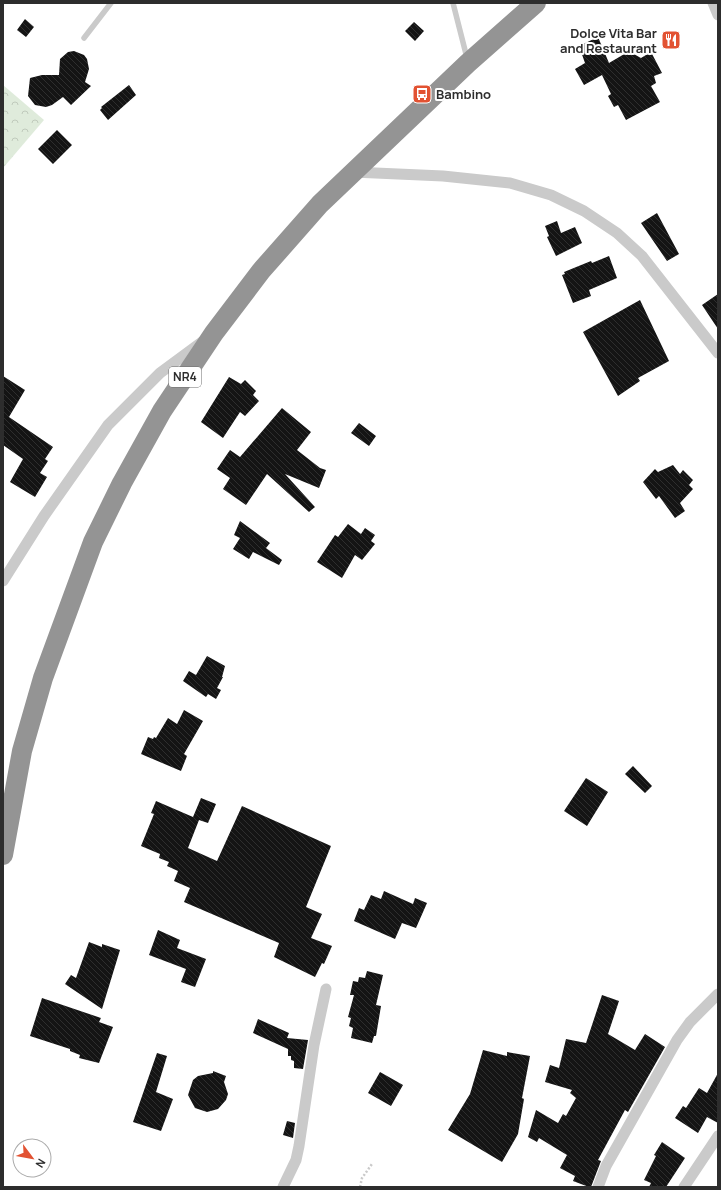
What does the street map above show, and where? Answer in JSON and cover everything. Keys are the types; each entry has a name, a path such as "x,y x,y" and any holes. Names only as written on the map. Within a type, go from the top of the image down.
{"highway":[{"name":"NR4","path":"3,855 22,751 43,678 93,542 122,483 162,411 214,333 261,271 320,204 468,63 536,3"}],"street":[{"path":"713,3 718,15"},
{"path":"352,172 443,176 510,183 551,195 617,232 642,256 718,353"},
{"path":"3,581 44,516 108,424 160,373 214,333"},
{"path":"283,1187 296,1160 300,1146 314,1045 326,989"},
{"path":"598,1187 606,1166 677,1040 690,1022 718,994"},
{"path":"684,1187 718,1136"}],"lane":[{"path":"84,38 111,3"},
{"path":"453,3 468,63"}],"path":[{"path":"360,1187 362,1178 372,1164"}],"green space":[{"path":"3,85 44,120 3,168"}],"building":[{"path":"25,19 34,27 26,37 17,30"},
{"path":"414,22 424,31 415,41 405,31"},
{"path":"598,37 609,63 626,53 632,53 641,58 651,52 662,73 654,76 656,83 651,86 660,102 626,120 618,105 614,107 608,96 611,94 602,75 584,85 575,69 585,63 579,46"},
{"path":"74,51 84,55 87,59 89,69 85,82 91,86 71,105 63,97 52,105 46,107 35,105 28,96 30,78 42,75 59,75 60,59 68,52"},
{"path":"129,85 136,95 108,120 100,110 102,108 101,107"},
{"path":"57,130 72,145 53,164 38,149"},
{"path":"657,213 679,254 667,261 641,223"},
{"path":"557,221 561,233 575,227 582,243 556,256 547,237 549,236 545,226"},
{"path":"609,256 617,278 589,290 591,296 573,303 562,275 565,274 564,272 591,261 592,263"},
{"path":"718,294 718,329 702,305"},
{"path":"640,300 669,361 638,378 640,381 618,396 583,332"},
{"path":"3,376 25,390 9,417 53,447 45,459 48,461 40,473 47,477 35,497 10,482 23,459 3,445"},
{"path":"229,377 241,384 245,380 256,391 253,395 259,401 245,416 240,412 223,438 201,422"},
{"path":"282,408 311,432 297,450 320,468 326,470 319,488 285,474 315,507 309,512 267,474 246,505 223,489 230,478 217,469 230,450 240,457"},
{"path":"359,423 376,436 369,446 351,433"},
{"path":"673,465 680,474 683,470 693,480 689,485 693,489 680,503 685,511 675,518 659,496 656,499 643,482 655,469 658,472"},
{"path":"240,521 270,543 266,548 282,560 279,565 253,552 249,559 233,549 240,538 234,535"},
{"path":"348,524 361,534 365,528 375,535 371,541 375,544 362,560 355,555 342,578 317,562 335,535 338,537"},
{"path":"207,656 225,666 223,677 217,688 221,690 216,699 208,694 206,697 183,681 189,671 196,675"},
{"path":"184,710 203,721 184,754 187,756 181,771 141,754 148,737 153,739 154,737 156,738 168,718 177,724"},
{"path":"633,766 652,786 645,793 625,774"},
{"path":"586,778 608,792 587,826 564,811"},
{"path":"201,798 216,804 208,823 199,820 188,848 217,861 242,806 331,846 306,907 322,914 311,938 332,946 324,964 322,963 315,977 274,957 279,943 184,902 190,888 174,881 178,871 167,866 169,862 159,858 160,854 141,846 154,814 151,813 156,801 193,817"},
{"path":"384,891 413,904 415,898 427,903 416,928 402,923 395,939 354,921 359,908 364,910 371,895 381,899"},
{"path":"158,930 180,940 177,948 206,959 195,987 181,982 186,969 149,955"},
{"path":"89,942 102,947 102,944 120,950 102,1009 65,984 71,975 76,978"},
{"path":"367,971 383,975 376,1005 381,1006 376,1036 374,1036 372,1043 351,1038 353,1028 349,1026 351,1018 348,1017 354,995 350,995 353,981 358,982 359,977 365,978"},
{"path":"602,995 619,1001 608,1034 635,1050 645,1034 665,1047 628,1112 625,1110 598,1160 601,1161 591,1187 589,1187 573,1181 575,1176 560,1168 567,1155 539,1138 537,1142 528,1137 536,1110 558,1123 563,1114 566,1116 576,1098 570,1093 572,1090 545,1082 550,1065 559,1068 566,1039 586,1043"},
{"path":"42,998 101,1018 99,1022 113,1027 99,1063 79,1058 80,1055 70,1051 70,1049 30,1036"},
{"path":"258,1019 289,1033 287,1038 308,1040 303,1069 294,1068 294,1061 291,1060 291,1056 288,1056 288,1049 253,1033"},
{"path":"483,1050 507,1056 507,1052 530,1056 522,1098 524,1099 518,1134 502,1162 448,1130 470,1094"},
{"path":"157,1053 167,1056 156,1092 173,1099 161,1131 133,1122"},
{"path":"213,1071 226,1076 224,1082 228,1094 226,1100 218,1109 207,1112 195,1108 188,1095 193,1080 198,1076 213,1073"},
{"path":"380,1072 403,1085 391,1106 368,1093"},
{"path":"718,1073 718,1123 707,1117 698,1133 675,1118 683,1106 686,1108 699,1088 707,1093"},
{"path":"287,1121 295,1123 293,1138 283,1135"},
{"path":"662,1142 685,1158 666,1187 649,1187 651,1183 644,1180 656,1156 654,1155"}],"place":[{"name":"Dolce Vita Bar and Restaurant","path":"671,40"},
{"name":"Bambino","path":"422,94"}]}
